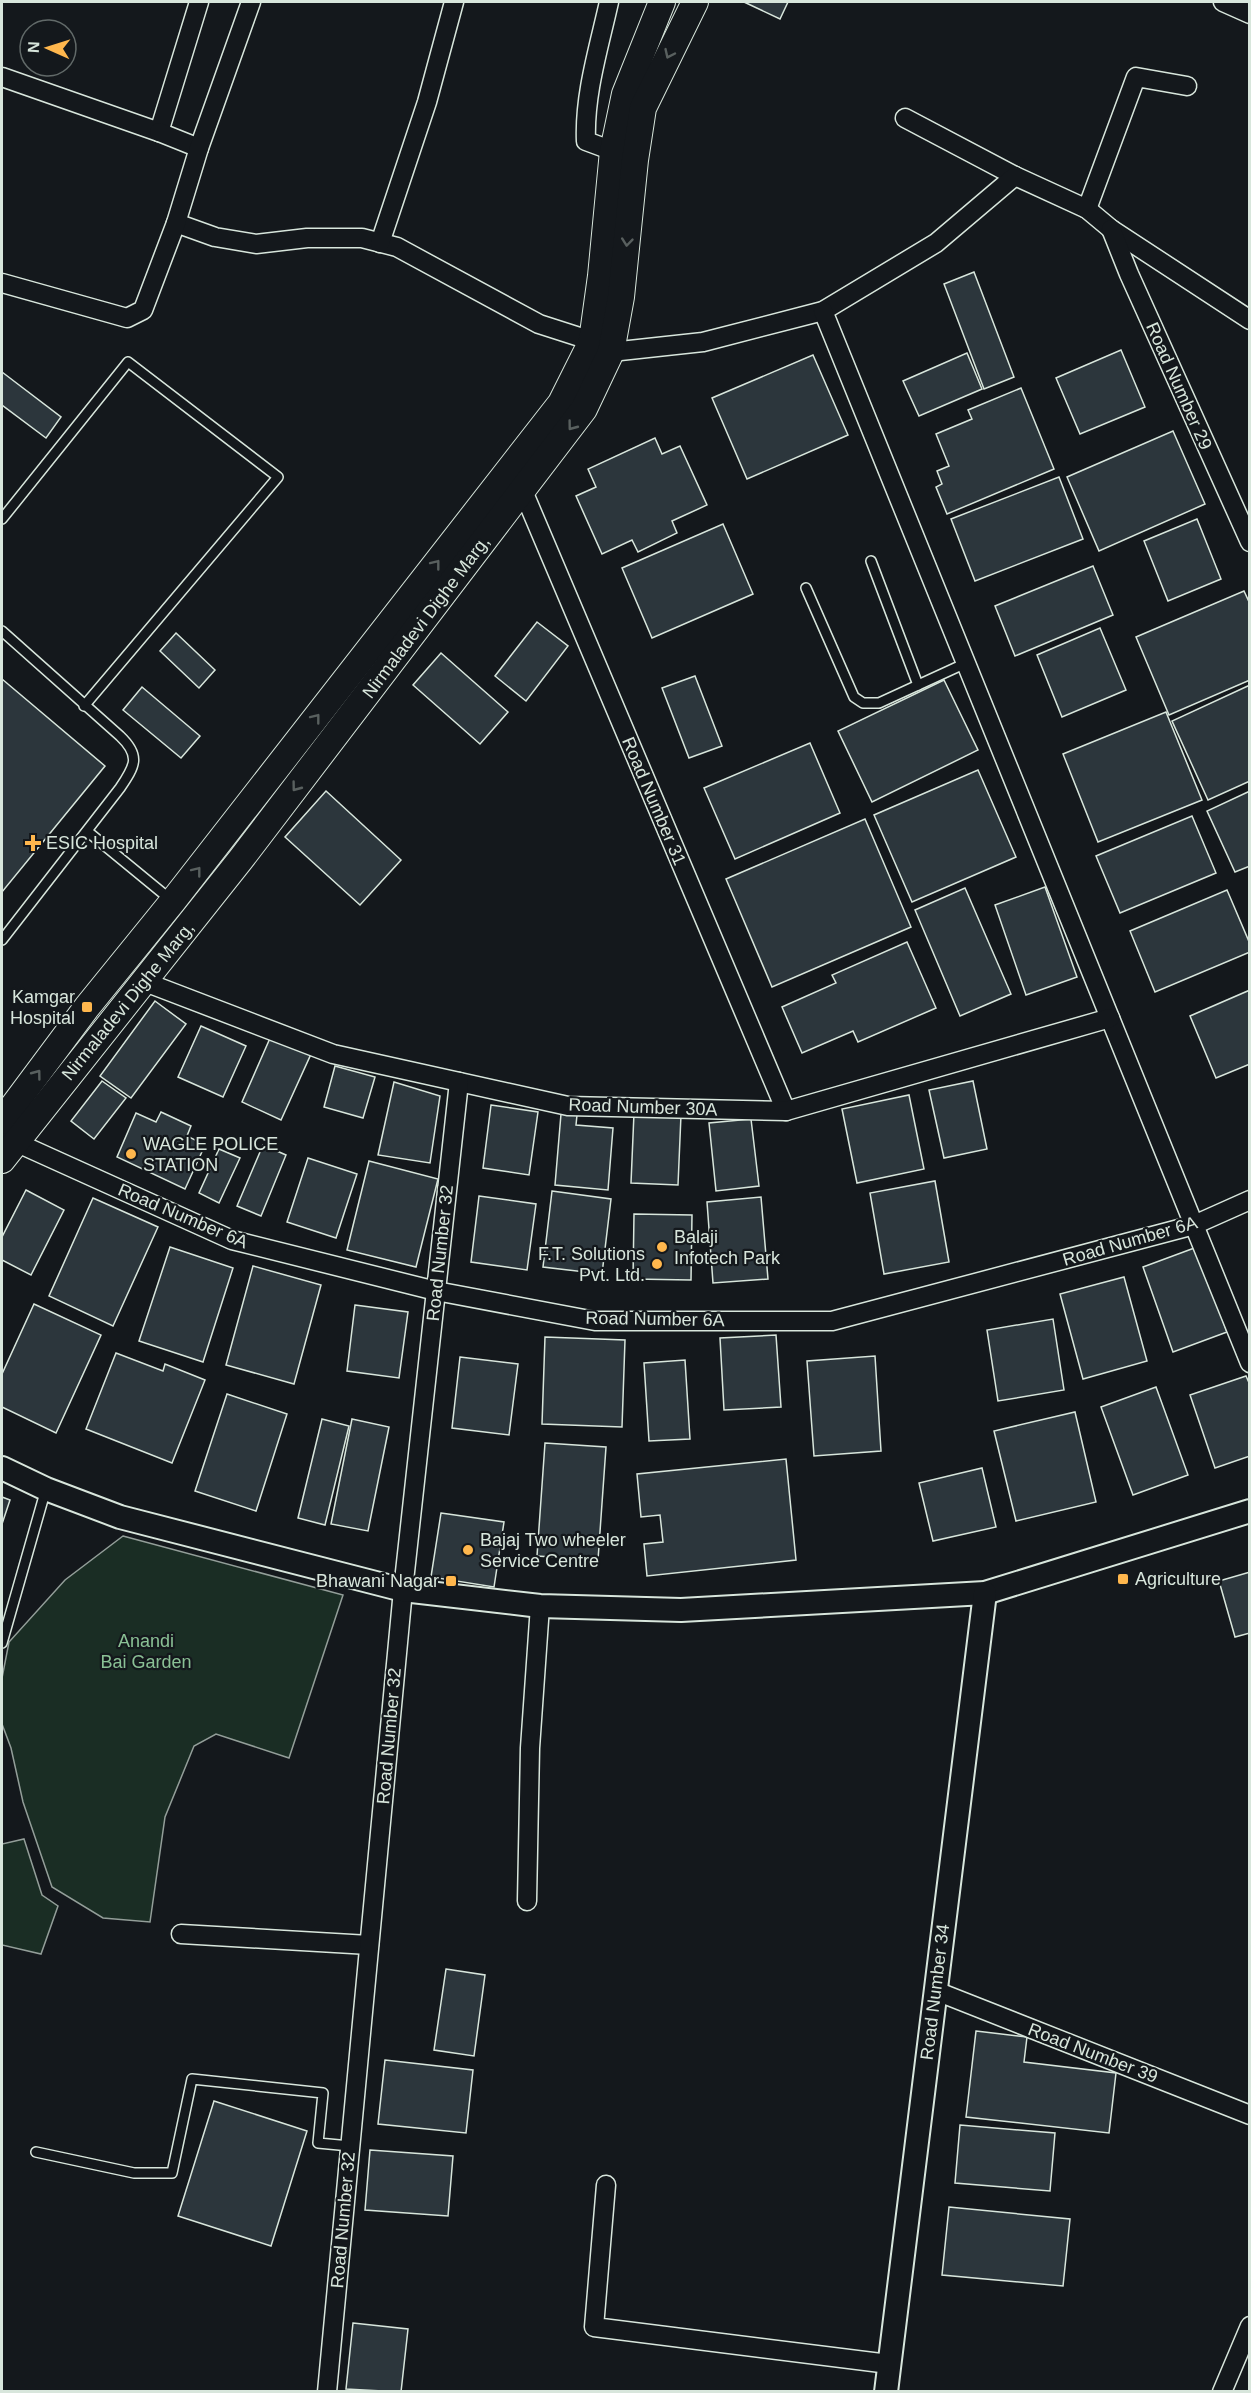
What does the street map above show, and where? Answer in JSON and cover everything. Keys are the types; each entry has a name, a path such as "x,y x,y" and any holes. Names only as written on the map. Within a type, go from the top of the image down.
{"main road":[{"name":"Nirmaladevi Dighe Marg,","path":"6,1146 145,982 184,910 601,346 601,276 612,151 625,94 662,2"},
{"name":"Nirmaladevi Dighe Marg,","path":"2,1120 87,1007 184,910 523,490 584,409 601,346 621,297 635,160 643,108 695,2"}],"street":[{"path":"159,132 199,2"},
{"path":"2,283 128,318 143,310 176,223 199,148 250,2"},
{"path":"380,243 427,102 454,2"},
{"path":"609,2 593,72 585,124 586,141 612,151"},
{"path":"1223,2 1250,14"},
{"path":"2,77 199,148"},
{"path":"1087,209 1136,77 1186,86"},
{"path":"905,118 1015,176 1087,209 1111,229 1250,320"},
{"path":"176,223 215,237 256,244 307,238 362,238 397,247 539,324 601,346 703,342 823,311 936,243 1015,176"},
{"name":"Road Number 29","path":"1111,229 1129,274 1250,542"},
{"path":"823,311 1250,1363"},
{"name":"Road Number 31","path":"523,490 786,1111"},
{"name":"Road Number 30A","path":"145,982 333,1054 568,1106 786,1111 1110,1018"},
{"name":"Road Number 32","path":"327,2391 404,1590 459,1082"},
{"name":"Road Number 6A","path":"6,1146 232,1240 436,1291 595,1321 832,1321 1194,1225 1250,1200"},
{"path":"2,1468 46,1489 120,1517 404,1590 540,1606 681,1610 985,1593 1250,1511"},
{"name":"Road Number 34","path":"886,2391 985,1593"},
{"path":"527,1901 530,1748 540,1606"},
{"path":"181,1934 369,1945"},
{"name":"Road Number 39","path":"936,1991 1250,2115"},
{"path":"606,2185 594,2326 889,2364"},
{"path":"1222,2391 1250,2326"}],"lane":[{"path":"2,519 128,362 278,477 84,706"},
{"path":"871,561 918,685"},
{"path":"806,588 854,698 863,703 879,703 966,663"},
{"path":"2,631 131,747 135,760 120,788 2,940"},
{"path":"87,831 184,910"},
{"path":"2,1643 46,1489"},
{"path":"36,2152 134,2173 172,2174 192,2079 323,2093 318,2143 350,2146"}],"green space":[{"name":"Anandi Bai Garden","path":"123,1536 343,1595 289,1758 216,1734 194,1746 165,1817 150,1922 103,1918 52,1887 23,1802 11,1748 2,1724 2,1678 9,1642 65,1580"},
{"path":"24,1839 42,1895 58,1906 41,1954 2,1945 2,1844"}],"building":[{"path":"744,2 788,2 780,19"},
{"path":"974,272 1014,377 984,389 944,284"},
{"path":"1121,350 1145,407 1080,434 1056,378"},
{"path":"967,353 982,389 919,416 903,381"},
{"path":"813,355 848,435 747,479 712,398"},
{"path":"2,372 61,417 46,438 2,405"},
{"path":"1021,388 1054,469 947,514 936,487 942,484 937,471 949,466 936,434 972,419 968,410"},
{"path":"1173,431 1205,504 1099,551 1067,477"},
{"path":"655,438 662,454 680,446 707,505 672,521 677,533 638,552 632,540 602,554 576,496 596,487 588,469"},
{"path":"1059,477 1083,539 975,581 951,519"},
{"path":"1197,519 1221,579 1168,601 1144,541"},
{"path":"723,524 753,594 652,638 622,568"},
{"path":"1093,566 1113,615 1015,656 995,606"},
{"path":"1244,591 1250,604 1250,680 1169,715 1136,637"},
{"path":"537,622 568,646 526,701 495,676"},
{"path":"1100,628 1126,690 1062,717 1037,655"},
{"path":"176,633 215,670 199,688 160,651"},
{"path":"441,653 508,712 480,744 413,685"},
{"path":"695,676 722,746 689,758 662,688"},
{"name":"ESIC Hospital","path":"2,679 105,766 2,892"},
{"path":"944,680 978,750 872,802 838,731"},
{"path":"1250,685 1250,781 1208,800 1172,721"},
{"path":"142,687 200,736 181,758 123,710"},
{"path":"1166,712 1202,800 1098,842 1063,754"},
{"path":"810,743 840,813 735,859 704,788"},
{"path":"978,770 1016,857 912,902 874,815"},
{"path":"326,791 401,860 360,905 285,837"},
{"path":"1250,791 1250,866 1235,872 1207,811"},
{"path":"1192,816 1216,873 1120,913 1096,856"},
{"path":"865,819 911,927 772,987 726,879"},
{"path":"1045,887 1077,977 1026,995 995,905"},
{"path":"965,888 1011,994 960,1016 915,910"},
{"path":"1227,890 1250,944 1250,952 1155,992 1130,931"},
{"path":"907,942 936,1008 858,1042 853,1031 802,1053 782,1007 836,983 832,975"},
{"path":"1250,990 1250,1064 1216,1078 1190,1016"},
{"path":"155,1001 186,1024 131,1098 100,1076"},
{"path":"201,1026 246,1046 223,1097 178,1077"},
{"path":"271,1036 311,1054 281,1120 242,1102"},
{"path":"335,1066 375,1077 363,1118 324,1107"},
{"path":"102,1081 126,1098 94,1139 71,1121"},
{"path":"973,1081 987,1149 944,1158 929,1090"},
{"path":"394,1082 440,1096 430,1163 378,1155"},
{"path":"909,1095 924,1169 857,1183 842,1109"},
{"path":"491,1105 538,1112 529,1175 483,1168"},
{"path":"161,1112 191,1126 187,1136 205,1145 185,1189 117,1157 136,1113 156,1122"},
{"path":"634,1113 681,1115 678,1185 631,1183"},
{"path":"561,1114 577,1115 576,1125 613,1128 608,1190 555,1185"},
{"path":"751,1119 759,1186 716,1191 709,1123"},
{"path":"263,1145 286,1155 261,1216 237,1206"},
{"path":"219,1149 240,1158 219,1203 199,1193"},
{"path":"308,1158 357,1174 336,1238 287,1222"},
{"path":"369,1161 438,1179 416,1267 347,1250"},
{"path":"935,1181 949,1262 884,1274 870,1193"},
{"path":"26,1190 64,1210 31,1275 2,1260 2,1237"},
{"path":"552,1191 611,1199 602,1274 543,1267"},
{"path":"479,1196 536,1204 527,1270 471,1262"},
{"path":"761,1197 768,1279 713,1283 707,1202"},
{"path":"93,1198 158,1227 113,1326 49,1296"},
{"name":"Balaji Infotech Park","path":"634,1214 692,1215 691,1280 633,1279"},
{"path":"170,1247 233,1268 203,1362 139,1341"},
{"path":"1197,1247 1227,1332 1173,1352 1143,1267"},
{"path":"253,1266 321,1285 294,1384 226,1365"},
{"path":"1124,1277 1147,1361 1083,1379 1060,1294"},
{"path":"34,1304 101,1335 56,1433 2,1407 2,1374"},
{"path":"355,1305 408,1312 399,1378 347,1371"},
{"path":"1053,1319 1064,1390 998,1401 987,1330"},
{"path":"776,1335 781,1407 724,1410 720,1338"},
{"path":"545,1337 625,1340 622,1427 542,1424"},
{"path":"116,1353 163,1371 165,1364 205,1380 172,1463 86,1429"},
{"path":"875,1356 881,1451 814,1456 807,1361"},
{"path":"460,1357 518,1364 509,1435 452,1428"},
{"path":"685,1360 690,1439 649,1441 644,1363"},
{"path":"1246,1376 1250,1385 1250,1456 1215,1468 1190,1395"},
{"path":"1156,1387 1188,1475 1133,1495 1101,1407"},
{"path":"227,1394 287,1414 256,1511 195,1491"},
{"path":"1075,1412 1096,1502 1016,1521 994,1431"},
{"path":"322,1419 349,1426 325,1525 298,1518"},
{"path":"352,1419 389,1427 368,1531 331,1524"},
{"path":"545,1443 606,1447 598,1560 537,1556"},
{"path":"786,1459 796,1560 647,1576 644,1544 663,1542 660,1515 641,1517 637,1474"},
{"path":"982,1468 996,1527 933,1541 919,1483"},
{"path":"2,1497 10,1500 2,1524"},
{"name":"Bajaj Two wheeler Service Centre","path":"441,1513 504,1522 494,1587 431,1577"},
{"path":"1250,1572 1250,1633 1235,1637 1219,1581"},
{"path":"446,1969 485,1975 474,2056 434,2050"},
{"path":"976,2031 1027,2037 1024,2062 1116,2073 1109,2133 966,2117"},
{"path":"385,2060 473,2070 466,2133 378,2124"},
{"path":"214,2101 307,2131 271,2246 178,2216"},
{"path":"960,2125 1055,2133 1050,2191 955,2183"},
{"path":"370,2150 453,2156 448,2216 365,2210"},
{"path":"949,2207 1070,2219 1063,2286 942,2275"},
{"path":"353,2323 408,2329 401,2392 346,2389"}],"place":[{"name":"ESIC Hospital","path":"33,843"},
{"name":"Kamgar Hospital","path":"87,1007"},
{"name":"WAGLE POLICE STATION","path":"131,1154"},
{"name":"Balaji Infotech Park","path":"662,1247"},
{"name":"F.T. Solutions Pvt. Ltd.","path":"657,1264"},
{"name":"Bajaj Two wheeler Service Centre","path":"468,1550"},
{"name":"Agriculture","path":"1123,1579"},
{"name":"Bhawani Nagar","path":"451,1581"}]}
